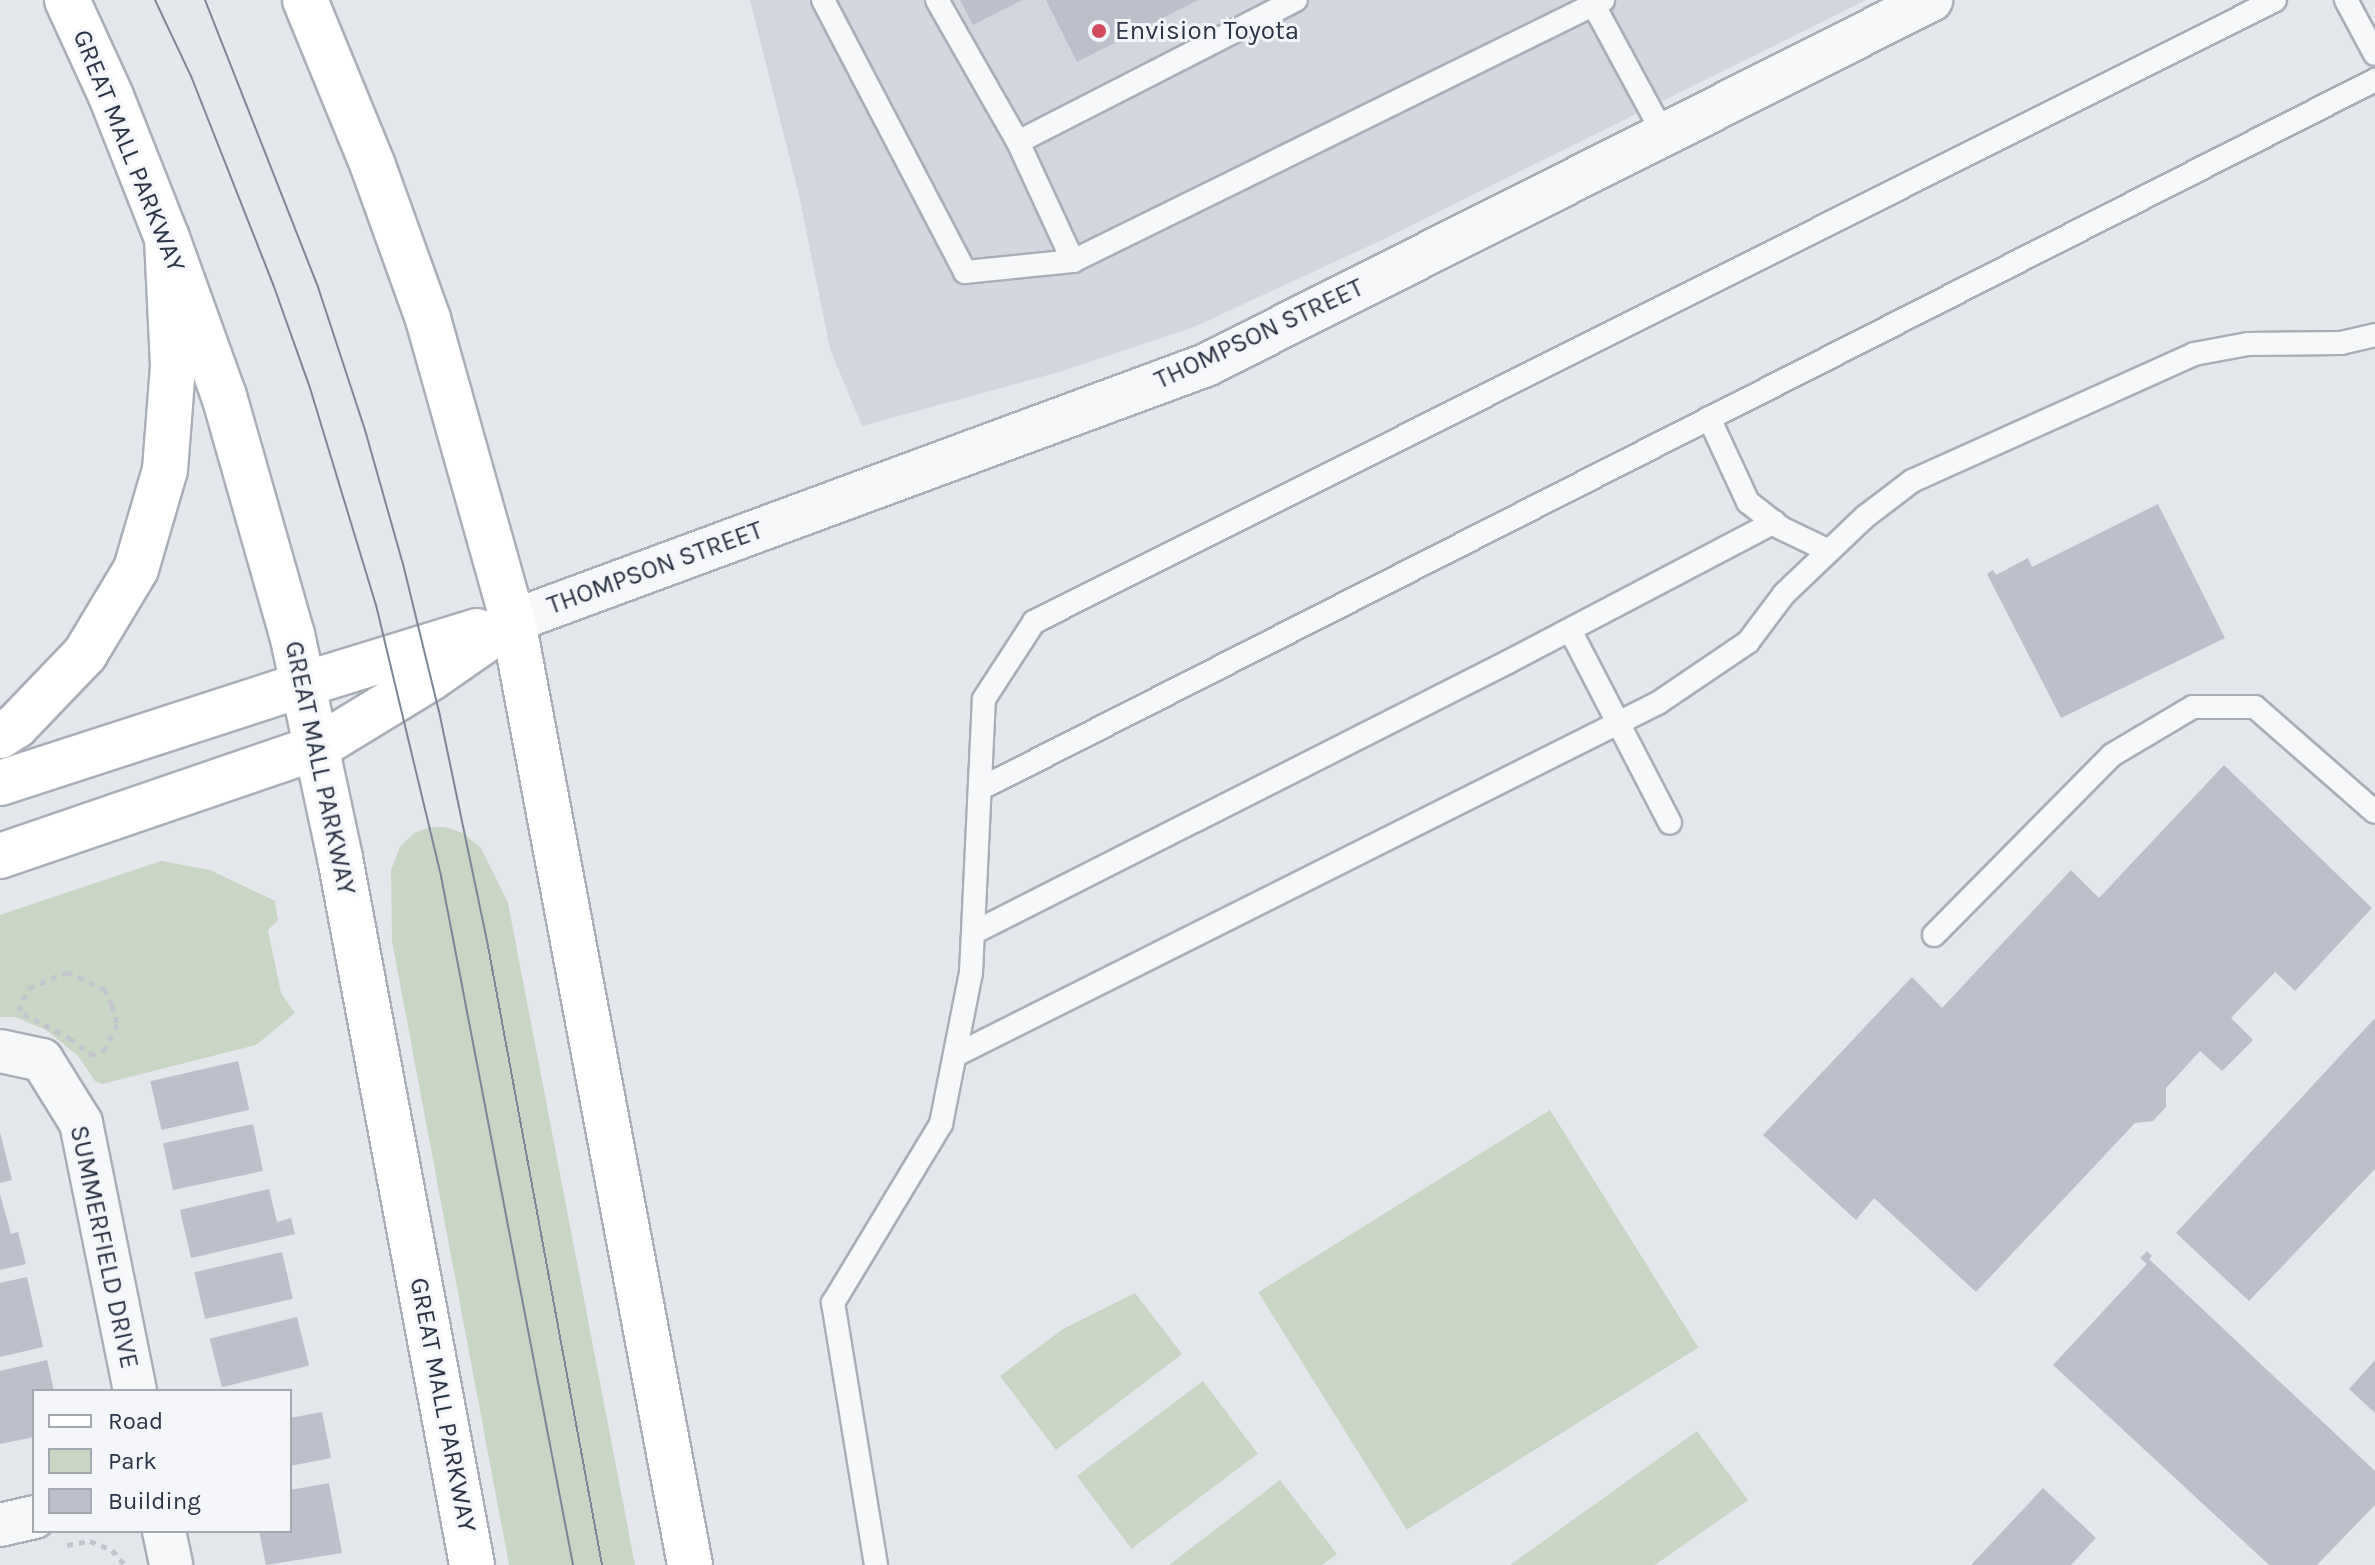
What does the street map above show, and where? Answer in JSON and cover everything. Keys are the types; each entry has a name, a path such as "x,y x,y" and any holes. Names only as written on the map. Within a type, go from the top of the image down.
{"main road":[{"name":"GREAT MALL PARKWAY","path":"67,0 111,96 224,396 305,684 472,1565"},
{"path":"305,0 373,166 428,319 513,621 690,1565"},
{"path":"0,736 16,726 85,654 136,569 165,470 173,366 167,238"},
{"name":"THOMPSON STREET","path":"0,783 305,684 513,621"},
{"name":"THOMPSON STREET","path":"0,856 318,747 431,678 513,621"}],"street":[{"name":"THOMPSON STREET","path":"513,621 1206,365 1931,0"},
{"name":"SUMMERFIELD DRIVE","path":"0,1051 42,1060 81,1123 135,1389"},
{"path":"0,1525 32,1530"},
{"path":"164,1533 171,1565"}],"lane":[{"path":"823,0 965,272 1073,261 1596,2 1664,135"},
{"path":"937,0 1018,142 1073,261"},
{"path":"1018,142 1296,0"},
{"path":"876,1565 833,1303 941,1124 958,1054 971,973 984,699 1034,622 2275,0"},
{"path":"2346,0 2375,54"},
{"path":"982,788 2375,80"},
{"path":"958,1054 1658,703 1748,642 1784,594 1866,516 1912,481 2194,354 2248,344 2341,343 2375,335"},
{"path":"1709,418 1748,502 1775,522 1829,551"},
{"path":"973,933 1570,630 1775,522"},
{"path":"1570,630 1670,823"},
{"path":"1934,935 2112,755 2193,707 2255,707 2375,812"}],"path":[{"path":"67,972 104,989 117,1024 106,1048 94,1056 71,1039 19,1011 29,988 67,972"},
{"path":"52,1533 90,1541 112,1550 125,1565"}],"shaded area":[{"name":"Envision Toyota","path":"750,0 1866,0 1384,239 1194,327 1059,372 862,426 830,349 799,195"}],"green space":[{"path":"431,827 445,827 463,833 481,848 508,903 635,1565 509,1565 392,941 391,870 400,847 414,833"},
{"path":"161,861 210,870 275,901 278,920 268,930 281,993 295,1013 256,1045 102,1084 95,1081 78,1056 46,1030 15,1017 0,1017 0,915"},
{"path":"1550,1110 1698,1347 1407,1530 1258,1292"},
{"path":"1135,1293 1182,1354 1056,1450 1000,1376 1063,1329"},
{"path":"1203,1381 1258,1454 1132,1549 1077,1476"},
{"path":"1697,1431 1748,1500 1655,1565 1510,1565"},
{"path":"1280,1480 1337,1554 1322,1565 1169,1565"}],"building":[{"path":"960,0 1022,0 973,25"},
{"name":"Envision Toyota","path":"1046,0 1198,0 1077,62"},
{"path":"2158,504 2225,638 2061,718 1987,574 1993,570 1996,575 2028,558 2032,567"},
{"path":"2224,765 2372,908 2295,991 2275,972 2231,1018 2253,1040 2222,1071 2200,1051 2166,1088 2166,1107 2153,1121 2135,1123 1976,1292 1874,1198 1856,1220 1763,1135 1912,977 1942,1008 2071,870 2099,898"},
{"path":"2375,1018 2375,1169 2249,1301 2176,1233"},
{"path":"238,1061 249,1110 162,1130 150,1081"},
{"path":"253,1124 263,1171 173,1190 163,1143"},
{"path":"0,1132 12,1180 0,1183"},
{"path":"269,1189 277,1222 291,1218 295,1234 191,1258 180,1210"},
{"path":"0,1194 11,1234 18,1232 26,1264 0,1270"},
{"path":"2147,1251 2152,1256 2149,1259 2375,1471 2375,1505 2317,1565 2269,1565 2053,1365 2147,1264 2140,1258"},
{"path":"282,1252 293,1299 205,1319 194,1272"},
{"path":"27,1277 43,1347 0,1357 0,1283"},
{"path":"297,1317 309,1366 222,1387 210,1339"},
{"path":"47,1360 54,1389 32,1389 32,1437 0,1444 0,1371"},
{"path":"2375,1360 2375,1413 2349,1389"},
{"path":"322,1412 331,1458 292,1466 292,1418"},
{"path":"329,1483 342,1553 266,1565 259,1533 292,1533 292,1490"},
{"path":"2043,1488 2096,1538 2071,1565 1971,1565"}],"tram line":[{"path":"155,0 191,76 273,284 310,388 376,605 441,876 573,1565"},
{"path":"205,0 317,284 365,430 403,564 440,716 488,946 602,1565"}],"place":[{"name":"Envision Toyota","path":"1099,31"}]}
